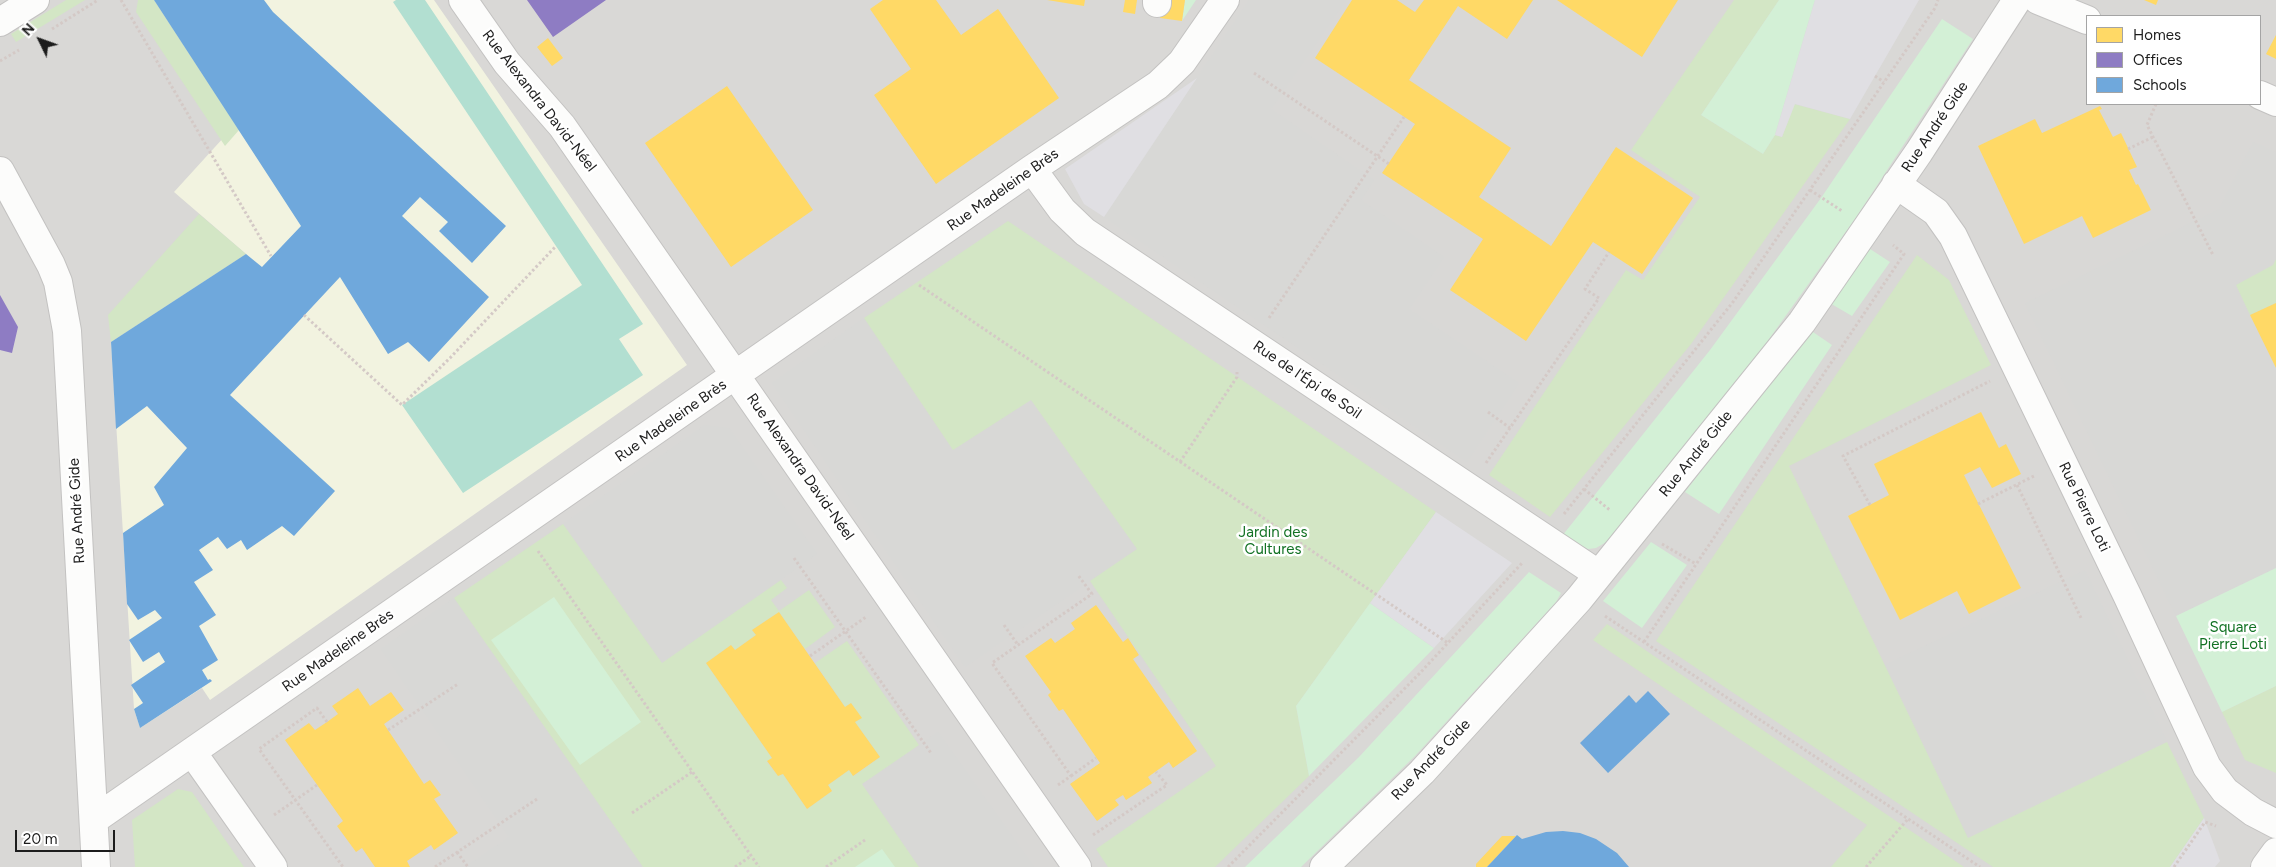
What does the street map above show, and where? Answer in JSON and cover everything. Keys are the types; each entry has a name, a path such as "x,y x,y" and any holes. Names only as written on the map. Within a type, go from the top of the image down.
{"street":[{"path":"0,22 36,0"},
{"name":"Rue Alexandra David-Néel","path":"463,0 507,63 562,126 1077,867"},
{"name":"Rue Madeleine Brès","path":"95,819 1170,74 1193,48 1225,0"},
{"name":"Rue André Gide","path":"1324,867 1422,772 1579,599 1802,322 1896,184 2017,0"},
{"path":"2038,0 2086,20"},
{"path":"2261,95 2276,102"},
{"name":"Rue de l'Épi de Soil","path":"1032,169 1062,210 1085,232 1598,574"},
{"name":"Rue André Gide","path":"0,171 51,265 58,282 64,314 95,819 96,867"},
{"name":"Rue Pierre Loti","path":"1896,184 1922,200 1946,224 2018,367 2207,767 2225,791 2265,818"},
{"path":"192,752 273,867"},
{"path":"2265,867 2276,852"}],"path":[{"path":"121,0 272,256"},
{"path":"1228,867 1448,643 1544,539 1733,302 1938,0"},
{"path":"1254,73 1389,164"},
{"path":"1875,76 1884,82"},
{"path":"2156,105 2147,125 2213,255"},
{"path":"1180,462 1237,377 1237,365 1404,118"},
{"path":"2128,149 2153,137"},
{"path":"1644,642 1904,254 1810,190"},
{"path":"304,315 402,404 450,358 556,246"},
{"path":"1469,488 1599,298 1585,288 1609,252"},
{"path":"892,267 1448,643"},
{"path":"1870,505 1843,456 2018,367"},
{"path":"1488,412 1510,428"},
{"path":"1978,504 2036,476 2032,468"},
{"path":"2017,485 2081,618"},
{"path":"520,526 759,867"},
{"path":"794,558 930,753"},
{"path":"1071,776 992,663 1092,594 1078,575"},
{"path":"810,656 892,599"},
{"path":"1579,599 1980,867"},
{"path":"1004,625 1018,645"},
{"path":"388,730 458,684"},
{"path":"327,722 317,708 259,749 343,867"},
{"path":"1060,794 1055,786 1096,758"},
{"path":"632,813 692,772"},
{"path":"1086,830 1091,837 1166,785 1156,772"},
{"path":"248,832 317,785"},
{"path":"435,867 537,799"},
{"path":"2174,867 2205,822 2238,832 2265,818"},
{"path":"1866,867 1908,819"},
{"path":"826,867 866,840"},
{"path":"457,852 468,867"},
{"path":"735,867 751,856"}],"shaded area":[{"path":"0,0 2276,0 2276,867 0,867"},
{"path":"154,0 434,0 687,365 210,700 202,688 140,728 134,709 111,342 246,254 174,192 235,125"},
{"path":"1249,0 1346,0 1271,109 1374,180 1361,200 1444,257 1409,309 1519,383 1467,462 1104,217"},
{"path":"1815,0 1919,0 1850,119 1795,104 1782,137 1775,135"},
{"path":"1197,78 1104,217 1084,204 1065,169"},
{"path":"2253,142 2276,152 2276,259 2273,265 2236,285 2276,368 2276,568 2176,616 2025,303 2219,209"},
{"path":"864,318 953,450 1030,400 1137,549 965,667 772,383"},
{"path":"705,425 729,428 817,554 662,663 563,524"},
{"path":"1436,512 1512,563 1434,648 1370,603"},
{"path":"2085,570 2167,742 1968,838 1884,665"},
{"path":"454,598 643,867 465,867 509,837 381,649"},
{"path":"938,732 1034,867 919,867 862,784"},
{"path":"2204,818 2220,861 2215,867 2170,867"}],"green space":[{"path":"66,0 85,0 16,42 11,34"},
{"path":"138,0 154,0 239,130 225,146 136,12"},
{"path":"396,0 425,0 643,324 619,339 643,375 463,493 402,405 582,285 393,2"},
{"path":"1185,0 1196,0 1182,21"},
{"path":"1734,0 1779,0 1701,115 1763,154 1775,135 1782,137 1794,104 1850,119 1691,344 1550,517 1489,475 1626,270 1643,280 1700,197 1631,150"},
{"path":"1779,0 1815,0 1775,135 1763,154 1701,115"},
{"path":"1942,19 1973,39 1855,219 1739,381 1608,541 1596,548 1588,549 1562,536 1710,350 1821,198"},
{"path":"199,214 246,254 111,342 108,315"},
{"name":"Jardin des Cultures","path":"1008,221 1436,512 1296,706 1309,776 1215,867 1108,867 1096,849 1216,766 1090,581 1137,549 1031,400 953,450 864,318"},
{"path":"1867,247 1890,262 1852,316 1828,302"},
{"path":"1917,255 1949,280 1991,365 1789,466 1968,838 2167,742 2204,818 2170,867 1993,867 1656,641"},
{"path":"2276,259 2276,303 2250,315 2236,285 2273,265"},
{"path":"1810,330 1832,345 1719,514 1685,492"},
{"path":"563,524 662,663 781,580 787,588 771,600 779,611 809,590 835,627 805,649 779,612 752,630 756,635 735,650 731,645 706,663 772,758 767,762 778,776 783,774 807,809 832,791 828,785 849,770 854,776 880,757 855,722 861,718 851,703 845,707 815,663 847,641 919,745 862,784 919,867 643,867 454,598"},
{"path":"1651,542 1687,565 1642,628 1603,601"},
{"name":"Square Pierre Loti","path":"2276,568 2276,686 2222,712 2176,616"},
{"path":"1529,572 1561,593 1556,602 1415,756 1301,867 1245,867 1359,757"},
{"path":"554,597 641,722 580,765 491,640"},
{"path":"1370,603 1434,648 1309,776 1296,706"},
{"path":"1607,624 1964,867 1831,867 1867,825 1593,640"},
{"path":"2276,686 2276,773 2245,760 2222,712"},
{"path":"178,789 192,792 244,867 135,867 132,820"},
{"path":"882,849 895,867 855,867"}],"building: Homes":[{"path":"883,0 936,0 961,35 998,9 1059,98 936,184 874,95 911,69 870,9"},
{"path":"1047,0 1085,0 1084,6"},
{"path":"1125,0 1137,0 1135,14 1123,12"},
{"path":"1162,0 1185,0 1182,21 1160,18"},
{"path":"1352,0 1397,0 1415,12 1424,0 1533,0 1507,39 1458,6 1409,80 1511,148 1479,197 1551,246 1616,147 1693,198 1642,274 1593,242 1526,341 1450,290 1483,239 1382,173 1415,124 1315,58"},
{"path":"1557,0 1678,0 1642,57"},
{"path":"2144,0 2158,0 2156,5"},
{"path":"2276,35 2276,59 2266,54"},
{"path":"548,38 563,58 552,66 537,47"},
{"path":"727,86 813,210 731,267 645,143"},
{"path":"2100,106 2102,109 2099,110 2113,137 2121,133 2137,167 2129,170 2151,210 2093,238 2082,216 2024,244 1978,146 2035,119 2042,133"},
{"path":"2276,303 2276,368 2250,315"},
{"path":"1981,412 1999,448 2006,444 2021,474 1992,488 1980,467 1964,475 2021,588 1969,614 1957,591 1900,620 1848,516 1889,495 1874,464"},
{"path":"1096,605 1123,642 1128,638 1139,655 1133,659 1197,751 1173,768 1169,762 1148,777 1152,783 1126,800 1123,795 1115,800 1119,805 1097,821 1070,784 1100,763 1063,709 1059,711 1048,695 1051,692 1025,656 1051,638 1055,643 1075,629 1071,623"},
{"path":"779,612 845,707 851,703 862,718 855,722 880,757 853,776 849,770 828,785 832,791 807,809 783,774 778,776 767,761 772,758 706,663 731,645 735,650 756,635 752,630"},
{"path":"358,688 370,706 391,692 404,710 384,724 424,784 430,780 441,795 434,799 458,833 434,850 431,845 407,861 410,867 375,867 362,848 356,852 337,826 343,821 285,740 309,723 315,730 327,722 338,714 332,706"},
{"path":"1502,836 1516,836 1487,867 1476,867 1476,864"}],"building: Offices":[{"path":"527,0 606,0 553,37"},
{"path":"0,295 18,327 12,353 0,350"}],"building: Schools":[{"path":"154,0 264,0 273,12 506,226 472,263 439,231 448,222 420,197 402,216 489,297 429,362 408,342 388,354 340,277 230,395 335,491 294,536 282,526 247,550 241,540 227,549 218,537 199,550 213,570 194,582 216,615 199,626 218,660 202,670 208,680 212,681 140,728 134,709 143,703 131,685 165,662 159,652 143,662 129,640 162,618 155,610 138,620 127,604 123,533 164,505 154,487 187,448 147,406 116,429 111,342 246,254 262,267 301,226"},
{"path":"1648,691 1670,714 1608,773 1580,743 1629,695 1636,703"},
{"path":"1546,832 1580,833 1596,839 1617,853 1629,867 1487,867 1517,835 1522,839"}]}
